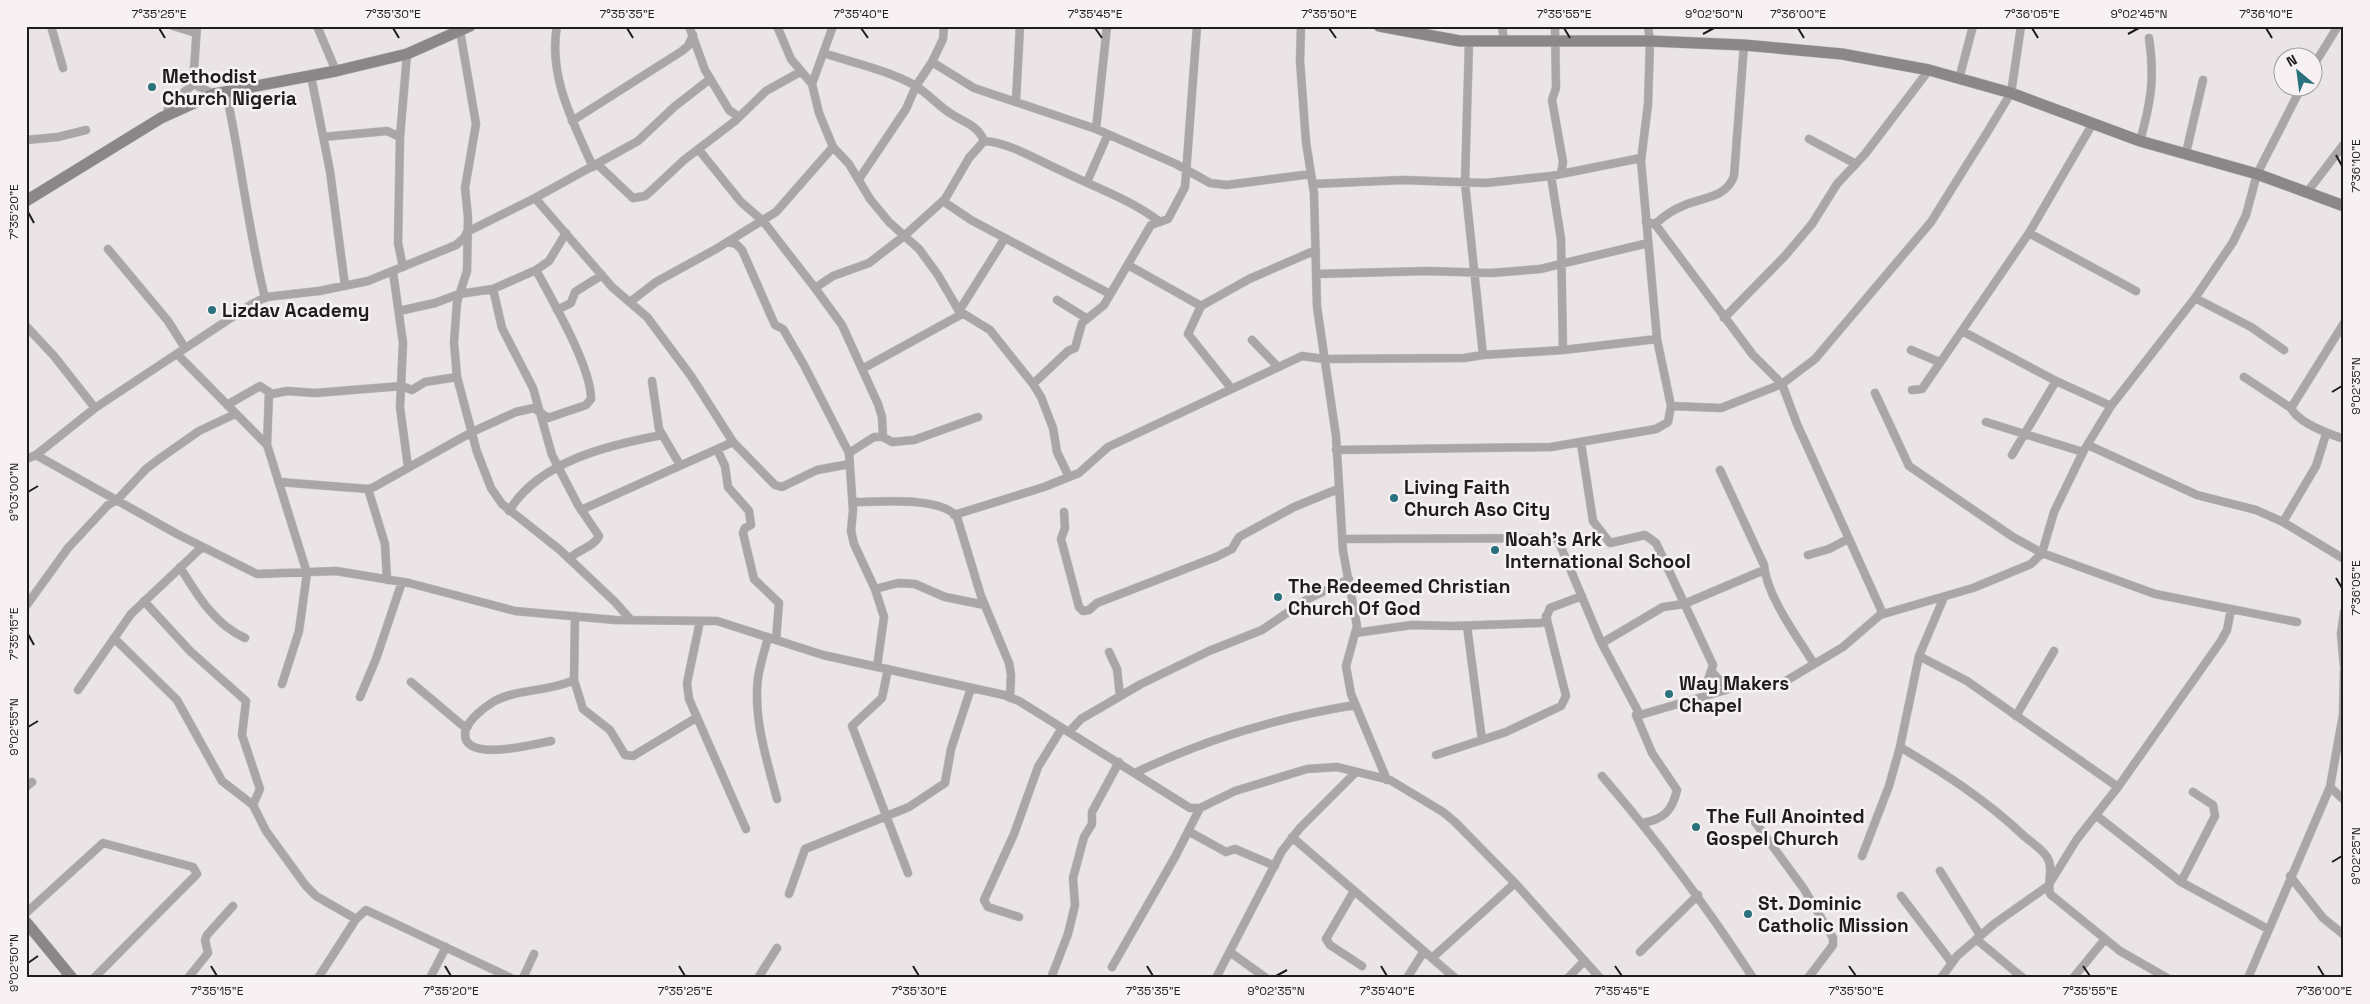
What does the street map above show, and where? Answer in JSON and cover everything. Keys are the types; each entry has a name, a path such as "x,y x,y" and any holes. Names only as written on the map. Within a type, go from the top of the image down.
{"street":[{"path":"52,26 63,68"},
{"path":"167,115 172,99 188,90 193,84 197,30 173,26"},
{"path":"317,26 336,72"},
{"path":"26,201 167,115 214,94 336,72 407,54 470,26"},
{"path":"557,26 554,52 560,87 572,120 595,166 628,195 638,198 652,190 684,160 730,125 766,91 800,72"},
{"path":"689,26 710,80 729,110 739,116"},
{"path":"777,26 791,59 812,84 819,113 833,147 849,164 870,199 888,222 918,250 938,275 961,312 980,322 990,330 1033,384 1041,397 1053,428 1057,452 1069,477"},
{"path":"812,84 834,26"},
{"path":"859,179 906,110 916,86 932,62 943,39 944,26"},
{"path":"1016,101 1020,26"},
{"path":"1096,129 1107,26"},
{"path":"1033,384 1068,351 1075,348 1080,328 1086,318 1101,309 1151,225 1168,219 1184,187 1197,26"},
{"path":"1301,26 1300,61 1313,184 1317,307 1336,450 1342,539 1356,610 1357,626 1346,666 1351,694 1387,780"},
{"path":"1379,26 1469,41 1650,41 1744,45 1842,54 1929,70 2011,93 2140,141 2257,174 2344,206"},
{"path":"1502,26 1504,40"},
{"path":"1555,26 1556,88 1552,100 1563,162 1561,174"},
{"path":"1336,450 1552,448 1656,429 1668,422 1671,406 1657,339 1641,158 1648,104 1650,41 1648,26"},
{"path":"1959,79 1973,26"},
{"path":"1671,406 1721,408 1782,384 1815,360 1931,222 2011,93 2021,26"},
{"path":"2322,52 2338,26"},
{"path":"460,32 476,124 465,188 467,271 459,294 455,314 454,342 457,377 472,432 491,488 502,504 569,559 615,602 631,620"},
{"path":"572,120 682,51 688,46 693,35"},
{"path":"2140,141 2151,104 2153,67 2149,38"},
{"path":"1469,41 1465,183 1483,355"},
{"path":"1654,224 1664,215 1685,205 1715,196 1731,183 1744,45"},
{"path":"403,267 398,243 400,137 407,54"},
{"path":"824,54 898,77 916,86 953,115 970,123 981,134 984,141"},
{"path":"932,62 974,88 1096,129 1186,168 1200,179 1210,183 1227,185 1311,174"},
{"path":"1724,318 1784,258 1812,224 1837,184 1898,113 1929,70"},
{"path":"311,76 330,171 345,286"},
{"path":"26,460 36,455 95,408 265,298 368,282 456,245 464,238 467,232 536,198 638,141 674,107 710,80"},
{"path":"2186,153 2202,80"},
{"path":"193,84 214,94"},
{"path":"226,92 236,140 252,247 265,298"},
{"path":"1342,539 1554,538 1558,540 1602,643 1640,715 1756,682 1769,687 1779,685 1843,647 1883,614 1973,588 2031,564 2042,553 2054,512 2085,448 2111,406 2195,298 2233,242 2246,215 2257,174 2296,98"},
{"path":"729,110 730,125"},
{"path":"1912,390 1922,389 2029,233 2093,123"},
{"path":"26,140 58,137 86,130"},
{"path":"323,137 387,131 400,137"},
{"path":"1087,182 1108,134"},
{"path":"1809,139 1856,164"},
{"path":"984,141 1016,150 1087,182 1146,211 1160,222"},
{"path":"815,288 832,276 869,263 904,236 943,201 969,158 984,141"},
{"path":"2308,192 2344,144"},
{"path":"630,302 656,282 763,221 782,205 833,147"},
{"path":"699,150 741,202 763,221 842,325 878,404 882,417 883,437"},
{"path":"1313,184 1402,180 1485,183 1551,176 1641,158"},
{"path":"1551,176 1563,264 1563,350"},
{"path":"1184,187 1200,179"},
{"path":"536,198 602,275 647,317 691,376 733,442 778,486 782,487 817,470 850,464"},
{"path":"943,201 971,220 1110,294"},
{"path":"1646,222 1654,224 1753,356 1782,384 1797,424 1883,614"},
{"path":"742,250 747,231"},
{"path":"399,311 435,303 459,294 493,289 536,270 549,262 566,233"},
{"path":"2029,233 2136,291"},
{"path":"862,369 961,312 1005,238"},
{"path":"728,242 735,243 742,250 775,325 783,330 804,364 849,453 854,544 875,589 884,618 877,667"},
{"path":"1316,274 1475,272 1540,269 1648,243"},
{"path":"108,249 168,321 185,348"},
{"path":"1231,388 1188,334 1201,306 1248,280 1316,250"},
{"path":"1128,265 1201,306"},
{"path":"279,482 368,488 472,432 516,412 534,408 548,418 586,405 591,399 591,387 557,310 536,270"},
{"path":"393,272 403,343 400,407 408,467"},
{"path":"557,310 571,303 574,292 602,275"},
{"path":"493,289 502,328 533,388 552,455 559,465 581,510 596,530 598,538 591,545 576,552 569,559"},
{"path":"2195,298 2251,327 2284,350"},
{"path":"1057,300 1086,318"},
{"path":"2291,408 2344,324"},
{"path":"26,326 54,356 95,408"},
{"path":"1962,331 2056,381 2111,406"},
{"path":"954,515 1069,477 1091,464 1108,447 1277,366 1302,356 1324,359 1464,358 1563,350 1657,339"},
{"path":"1252,340 1277,366"},
{"path":"1911,350 1939,362"},
{"path":"177,354 266,445"},
{"path":"269,394 287,391 315,393 402,386 412,390 430,380 457,377"},
{"path":"2244,377 2291,408 2296,415 2326,434 2344,439"},
{"path":"652,381 656,418 662,435 680,465"},
{"path":"2012,455 2056,381"},
{"path":"227,405 257,387 262,388 269,394"},
{"path":"1875,393 1909,466 2013,537 2042,553 2155,594 2297,622"},
{"path":"269,394 266,445 307,573 299,631 282,684"},
{"path":"26,606 68,548 108,505 117,500 146,469 199,431 235,414"},
{"path":"849,453 866,440 883,437 892,442 914,440 978,417"},
{"path":"1986,422 2024,434 2085,448 2197,495 2256,510 2283,522 2344,560"},
{"path":"2283,522 2316,466 2326,434"},
{"path":"510,511 523,493 559,465 612,445 662,435"},
{"path":"581,510 711,450 733,442"},
{"path":"1581,443 1595,525 1610,543 1645,535 1656,544 1713,666 1708,683 1708,695"},
{"path":"717,449 725,466 725,478 728,487 751,514 751,525 743,530 754,579 779,603 776,640"},
{"path":"36,455 202,547 257,574 336,571 402,582 515,611 631,620 717,621 822,655 1010,698 1118,762 1190,808 1200,808 1235,791 1307,769 1337,767 1387,780 1443,812 1515,882 1600,978"},
{"path":"1720,470 1778,604 1814,664"},
{"path":"368,488 385,544 388,580"},
{"path":"1064,512 1065,528 1061,539 1078,607 1083,611 1089,610 1097,603 1216,557 1232,549 1239,537 1294,507 1338,489"},
{"path":"853,502 922,503 944,507 954,515 985,605 1009,663 1011,675 1010,698"},
{"path":"1808,556 1829,550 1848,539"},
{"path":"78,690 131,614 202,547"},
{"path":"180,568 206,606 232,632 245,638"},
{"path":"1602,643 1663,607 1684,604 1764,570"},
{"path":"1019,917 988,907 984,900 1014,834 1038,767 1065,730 1120,696 1209,650 1262,630 1306,600 1349,579"},
{"path":"360,697 376,659 402,582"},
{"path":"875,589 898,583 916,584 946,597 985,605"},
{"path":"1355,633 1412,625 1538,624 1545,621 1550,608 1582,596"},
{"path":"1862,856 1889,786 1900,746 1919,656 1944,597"},
{"path":"144,602 190,651 246,701 242,736 260,789 253,805"},
{"path":"1940,978 1952,962 1978,937 2048,886 2077,839 2097,816 2221,641 2227,630 2231,609"},
{"path":"2248,978 2290,876 2330,787 2344,715 2344,669 2341,634 2344,612"},
{"path":"575,616 574,680 583,709 610,730 625,755 628,757 696,718"},
{"path":"1436,755 1514,728 1561,706 1565,702 1566,696 1558,656 1546,616"},
{"path":"700,621 687,683 689,699 746,829"},
{"path":"1467,626 1482,740"},
{"path":"768,637 758,678 757,708 777,799"},
{"path":"114,638 177,700 222,781 253,805 266,831 306,886 316,896 356,919"},
{"path":"2016,716 2054,651"},
{"path":"1110,652 1117,669 1120,696"},
{"path":"1919,656 1967,681 2118,786"},
{"path":"888,669 882,698 852,726 908,872"},
{"path":"1711,671 1728,689"},
{"path":"551,741 505,749 475,749 466,740 468,726 477,714 494,702 574,680"},
{"path":"411,682 462,725 468,726"},
{"path":"788,894 805,849 909,807 946,783 950,754 971,688"},
{"path":"1135,773 1161,760 1239,733 1321,710 1355,705"},
{"path":"1638,712 1636,716 1652,753 1676,790 1673,806 1657,820 1643,823"},
{"path":"1900,746 1948,776 2002,815 2046,857 2051,871 2048,886 2050,894 2120,951 2166,978"},
{"path":"1051,978 1068,934 1074,905 1073,878 1084,836 1092,824 1092,812 1118,762"},
{"path":"1216,978 1274,866 1292,837 1356,772"},
{"path":"1602,776 1643,823 1698,895 1753,978"},
{"path":"2330,787 2344,800"},
{"path":"2181,882 2215,816 2213,805 2193,792"},
{"path":"1112,967 1200,808"},
{"path":"2097,816 2181,882 2268,929"},
{"path":"1752,818 1804,889 1833,938 1834,945 1809,977"},
{"path":"1188,831 1226,852 1234,849 1274,866"},
{"path":"1292,837 1456,978"},
{"path":"26,913 103,843 193,867 197,874 94,978"},
{"path":"1940,871 1978,937 2023,978"},
{"path":"2290,876 2323,918 2344,935"},
{"path":"1432,958 1515,882"},
{"path":"1354,891 1326,939 1330,945 1362,966"},
{"path":"1640,952 1698,895"},
{"path":"1901,896 1952,962"},
{"path":"188,978 208,953 205,940 207,935 233,906"},
{"path":"318,978 356,919 366,910 510,978"},
{"path":"26,922 72,978"},
{"path":"2073,978 2105,939"},
{"path":"430,978 446,947"},
{"path":"758,978 777,948"},
{"path":"1407,978 1424,951"},
{"path":"1230,952 1266,978"},
{"path":"523,978 534,954"},
{"path":"1568,978 1584,961"}],"place":[{"name":"Methodist Church Nigeria","path":"152,87"},
{"name":"Lizdav Academy","path":"212,310"},
{"name":"Living Faith Church Aso City","path":"1394,498"},
{"name":"Noah's Ark International School","path":"1495,550"},
{"name":"The Redeemed Christian Church Of God","path":"1278,597"},
{"name":"Way Makers Chapel","path":"1669,694"},
{"name":"The Full Anointed Gospel Church","path":"1696,827"},
{"name":"St. Dominic Catholic Mission","path":"1748,914"}]}
